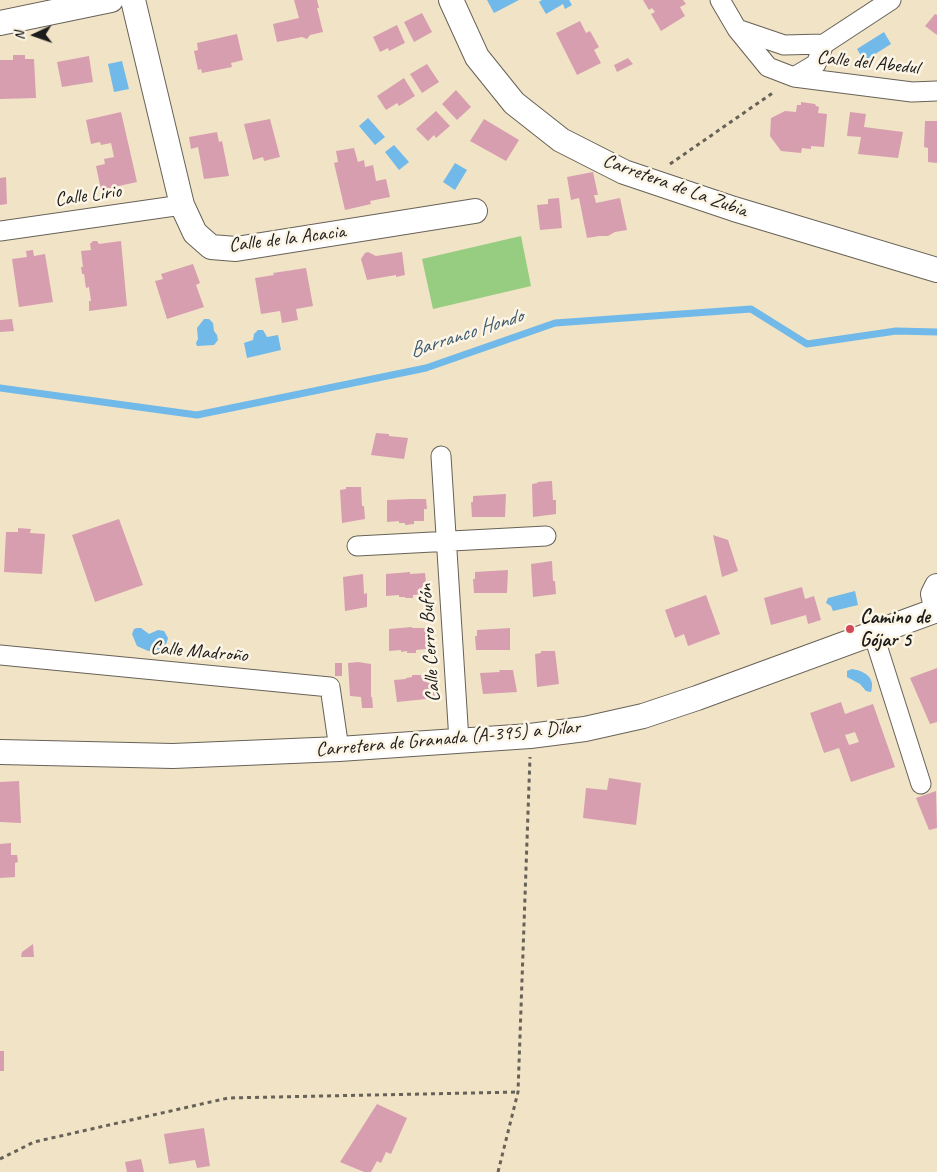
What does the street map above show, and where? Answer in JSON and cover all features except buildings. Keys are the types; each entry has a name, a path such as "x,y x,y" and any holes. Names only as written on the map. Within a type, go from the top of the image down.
{"street":[{"path":"0,23 111,0"},
{"name":"Calle de la Acacia","path":"132,0 182,205 195,234 211,247 236,249 475,211"},
{"name":"Carretera de La Zubia","path":"451,0 477,57 514,103 561,140 624,172 647,180 734,209 937,270"},
{"path":"720,0 737,29 768,67 790,76 816,64 824,44"},
{"path":"737,29 784,45 824,44 891,0"},
{"name":"Calle del Abedul","path":"790,76 912,92 937,90"},
{"name":"Calle Lirio","path":"0,231 182,205"},
{"name":"Calle Cerro Bufón","path":"441,456 459,741"},
{"path":"358,546 546,536"},
{"path":"937,586 934,594 937,610"},
{"name":"Carretera de Granada (A-395) a Dílar","path":"0,752 173,756 339,750 530,736 585,729 643,716 697,698 937,610"},
{"path":"873,634 921,784"},
{"name":"Calle Madroño","path":"0,655 330,687 339,750"}],"path":[{"path":"647,180 774,92 790,76"},
{"path":"498,1172 518,1092 530,736"},
{"path":"0,1159 34,1142 228,1098 518,1092"}],"green space":[{"path":"521,236 531,286 433,309 422,259"}],"water":[{"path":"487,0 519,0 494,13"},
{"path":"542,0 569,0 572,5 565,9 563,4 546,14 539,2"},
{"path":"884,32 891,44 864,61 857,49"},
{"path":"122,61 129,89 114,92 108,64"},
{"path":"368,118 385,137 375,145 359,126"},
{"path":"394,145 409,162 399,170 385,152"},
{"path":"455,163 467,170 455,190 443,182"},
{"path":"204,319 209,319 213,323 218,340 214,345 197,346 197,328"},
{"path":"258,330 263,330 267,337 278,335 281,350 247,358 244,343 253,340 254,334"},
{"path":"855,591 858,605 833,611 831,606 826,603 828,598"},
{"path":"141,628 149,634 158,630 164,631 168,638 165,648 155,652 137,646 132,634 134,629"},
{"path":"852,669 861,671 868,676 872,682 871,692 866,691 860,684 847,677 847,671"}],"waterway":[{"name":"Barranco Hondo","path":"0,388 197,415 426,368 555,323 751,309 807,344 896,331 937,332"}],"place":[{"name":"Camino de Gójar 5","path":"850,629"}]}
